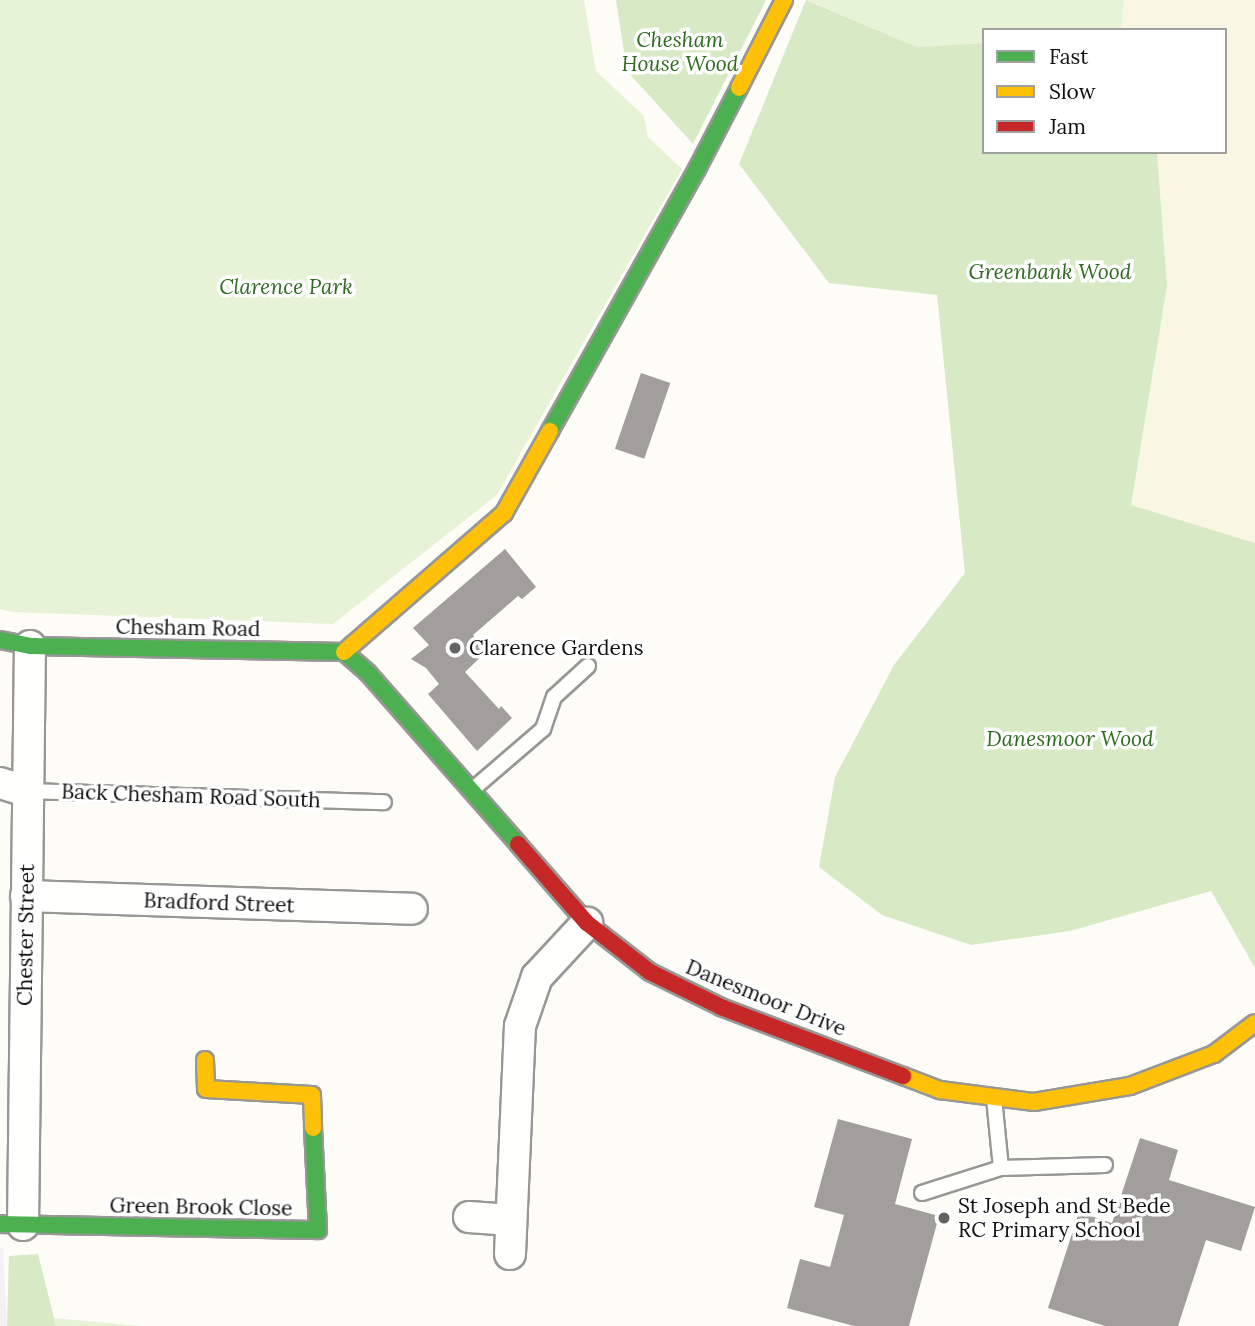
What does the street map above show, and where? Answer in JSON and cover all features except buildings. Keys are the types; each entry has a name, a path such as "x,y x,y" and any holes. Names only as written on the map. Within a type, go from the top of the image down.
{"street":[{"path":"344,652 504,513 697,169 784,0"},
{"name":"Chesham Road","path":"0,640 30,646 344,652"},
{"name":"Chester Street","path":"11,1224 12,1127 26,896 14,787 30,646"},
{"name":"Danesmoor Drive","path":"344,652 368,673 587,923 650,972 720,1007 940,1090 1034,1102 1130,1086 1213,1054 1255,1023"},
{"name":"Bradford Street","path":"26,896 412,909"},
{"path":"510,1254 520,1026 537,977 587,923"},
{"name":"Green Brook Close","path":"11,1224 318,1230 312,1095 206,1089 205,1060"},
{"path":"469,1217 511,1220"}],"lane":[{"path":"471,791 543,729 554,697 588,666"},
{"name":"Back Chesham Road South","path":"14,787 384,802"},
{"path":"994,1097 1002,1168"},
{"path":"922,1193 1002,1168 1105,1165"}],"shaded area":[{"path":"1124,0 1255,0 1255,543 1131,505 1167,286 1157,154 1227,154 1227,28 1121,28"},
{"path":"0,1248 3,1248 7,1326 0,1326"}],"green space":[{"name":"Clarence Park","path":"0,0 584,0 596,71 644,116 648,137 682,169 497,495 333,624 13,612 0,609"},
{"name":"Chesham House Wood","path":"616,0 766,0 693,144 627,71"},
{"path":"806,0 917,47 982,43 982,154 1157,154 1167,286 1131,505 1255,543 1255,968 1211,891 1070,931 971,945 882,915 819,867 835,777 894,665 965,573 937,295 829,283 739,164"},
{"path":"807,0 1124,0 1121,28 982,28 982,43 917,47"},
{"path":"38,1254 56,1326 7,1326 9,1256"},
{"path":"54,1318 140,1326 56,1326"}],"traffic: fast":[{"path":"550,431 697,169 739,88"},
{"path":"0,640 30,646 344,652 368,673 518,844"},
{"path":"0,1224 318,1230 313,1128"}],"traffic: slow":[{"path":"739,88 784,0"},
{"path":"344,652 504,513 550,431"},
{"path":"903,1076 940,1090 1034,1102 1130,1086 1214,1054 1255,1023"},
{"path":"205,1060 206,1089 312,1095 313,1128"}],"traffic: jam":[{"path":"518,844 587,923 650,972 721,1007 903,1076"}],"place":[{"name":"Clarence Gardens","path":"455,648"},
{"name":"St Joseph and St Bede RC Primary School","path":"944,1218"}],"park label":[{"name":"Greenbank Wood","path":"1050,272"},
{"name":"Danesmoor Wood","path":"1070,739"}]}
